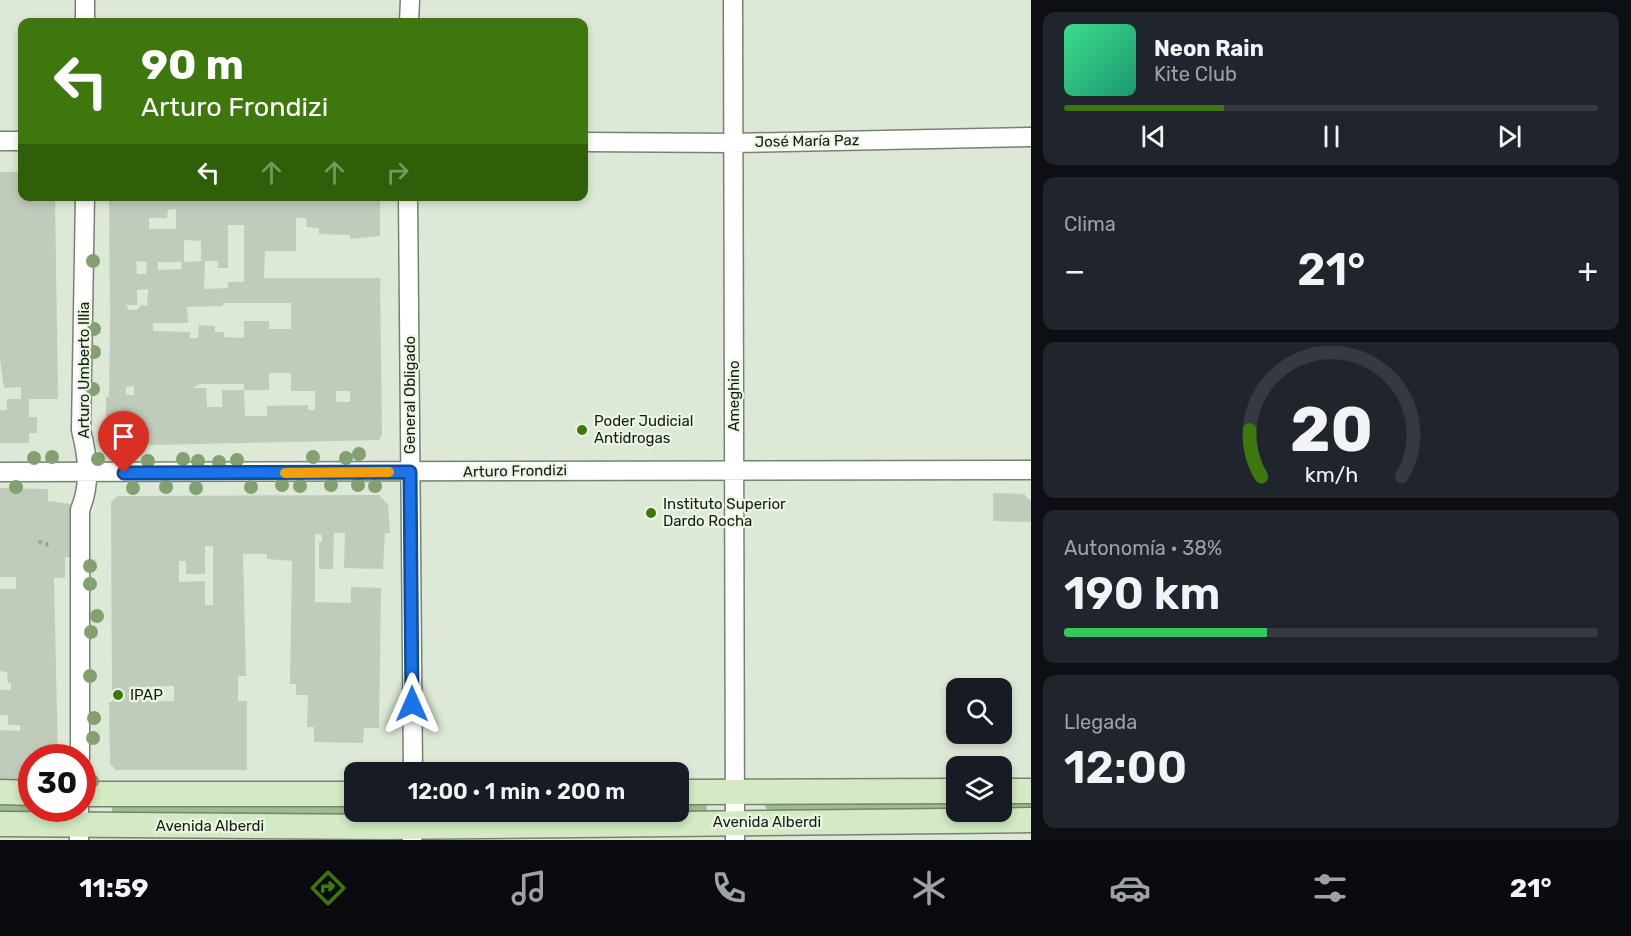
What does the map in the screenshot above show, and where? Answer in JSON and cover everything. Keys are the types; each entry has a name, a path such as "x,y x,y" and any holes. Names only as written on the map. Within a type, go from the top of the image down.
{"main road":[{"name":"Avenida Alberdi","path":"689,792 946,791"},
{"path":"1012,791 1031,791"},
{"path":"0,792 18,793"},
{"path":"96,794 344,794"},
{"name":"Avenida Alberdi","path":"0,824 412,826 735,832 1031,820"}],"street":[{"path":"85,0 85,18"},
{"path":"409,18 410,0"},
{"name":"Ameghino","path":"733,0 735,832"},
{"name":"José María Paz","path":"588,142 733,143 1031,137"},
{"path":"0,141 18,141"},
{"name":"Arturo Umberto Illia","path":"80,744 80,510 88,490 81,430 85,201"},
{"name":"General Obligado","path":"408,201 413,762"},
{"name":"Arturo Frondizi","path":"0,472 410,472 734,468 1031,470"}],"path":[{"path":"38,542 46,542 47,547"}],"green space":[{"path":"946,799 946,813 768,812 764,804 768,801"},
{"path":"1012,799 1026,799 1031,802 1031,811 1012,813"},
{"path":"689,800 706,802 707,810 689,812"},
{"path":"0,802 18,803 18,814 0,815"},
{"path":"344,802 344,815 115,816 112,813 112,805"}],"building":[{"path":"0,172 18,172 18,201 55,201 58,399 29,399 29,417 37,417 37,433 29,433 29,443 0,443 0,410 7,410 7,399 21,399 21,387 4,388 0,359"},
{"path":"109,201 380,201 380,236 350,239 350,235 319,234 319,228 307,227 306,218 296,218 296,251 265,251 264,278 380,278 382,435 379,440 106,446 106,397 109,397","holes":["176,209 176,229 149,229 149,218 167,218 168,210","228,225 244,225 244,282 228,282 228,288 204,289 205,261 218,261 218,268 228,268","184,240 201,241 201,261 184,262","136,261 147,262 146,274 137,274","158,262 181,262 182,269 158,270","148,289 147,306 141,305 137,310 129,310 126,305 137,305 137,290","223,303 291,303 291,329 269,329 269,321 244,321 244,338 224,337 224,332 215,332 215,326 199,325 198,338 190,338 190,332 153,331 153,323 188,323 187,307 223,306","269,373 291,373 291,391 315,391 315,410 308,410 308,405 267,406 267,416 245,416 244,390 269,390","199,384 244,384 244,390 222,390 222,407 207,407 206,388 193,388","134,386 134,395 126,395 126,387","336,391 350,391 350,402 336,402"]},
{"path":"0,488 48,489 48,501 71,504 71,557 65,557 65,578 54,578 58,744 18,744 18,786 0,785 0,730 20,731 20,725 8,725 8,715 0,715 0,690 11,690 11,683 8,683 7,672 0,671 0,589 16,589 16,577 0,577"},
{"path":"993,493 1024,494 1031,501 1031,522 993,521"},
{"path":"379,495 388,504 390,533 385,533 383,569 344,568 345,533 334,533 333,569 319,569 319,542 322,542 322,535 315,534 315,602 351,603 351,587 381,588 379,728 364,728 363,743 314,742 314,727 307,727 308,695 296,695 296,684 290,684 292,561 267,559 267,554 243,554 246,676 238,676 238,701 247,701 247,770 116,770 110,764 109,702 112,702 111,502 117,496","holes":["205,546 213,546 213,605 205,605 205,581 179,582 179,561 186,561 186,574 205,574","174,686 174,701 142,701 142,687"]}],"slow traffic":[{"path":"285,473 389,472"}],"place":[{"name":"Poder Judicial Antidrogas","path":"582,430"},
{"name":"Instituto Superior Dardo Rocha","path":"651,513"},
{"name":"IPAP","path":"118,695"}],"route":[{"path":"124,473 410,472 412,704"}]}
